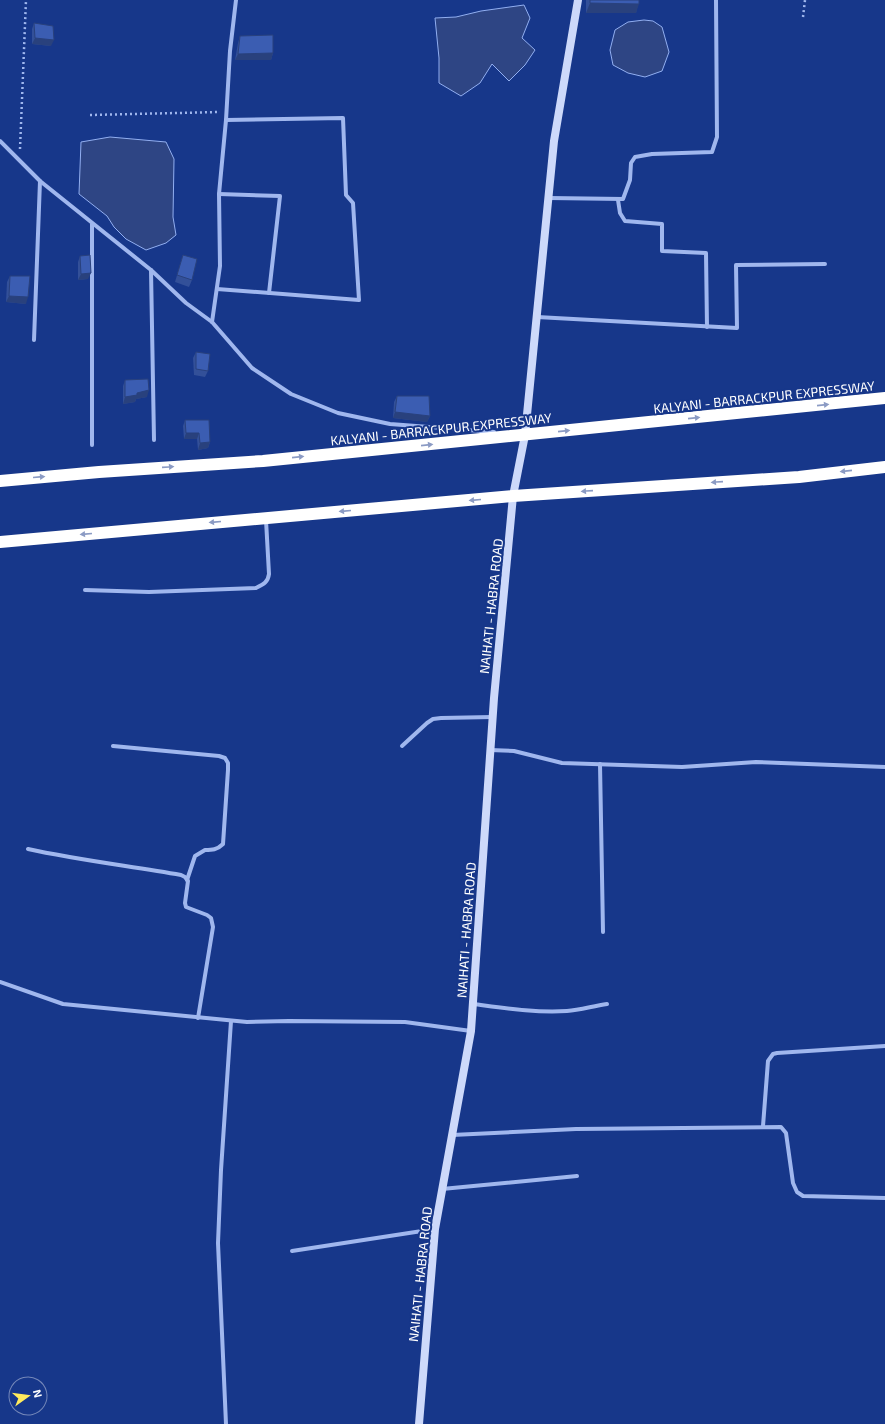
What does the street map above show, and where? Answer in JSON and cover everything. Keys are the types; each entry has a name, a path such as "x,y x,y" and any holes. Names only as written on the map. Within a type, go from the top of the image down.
{"highway":[{"name":"KALYANI - BARRACKPUR EXPRESSWAY","path":"0,481 99,472 263,461 885,398"},
{"path":"0,542 513,496 799,477 885,467"}],"main road":[{"name":"NAIHATI - HABRA ROAD","path":"419,1424 435,1228 471,1031 492,717 513,496 525,435 554,141 578,0"}],"street":[{"path":"212,322 220,266 219,194 226,120 230,51 236,0"},
{"path":"549,198 623,199 630,180 631,163 635,157 652,154 712,152 716,136 716,0"},
{"path":"217,289 359,300 353,203 346,195 343,118 226,120"},
{"path":"0,141 40,181 151,270 186,303 212,322 252,368 291,394 338,412 390,424 525,435"},
{"path":"34,340 40,181"},
{"path":"219,194 280,196 269,293"},
{"path":"618,200 620,213 625,221 662,224 662,251 706,253 707,327"},
{"path":"92,224 92,444"},
{"path":"537,317 737,328 736,265 825,264"},
{"path":"151,270 154,440"},
{"path":"85,590 149,592 256,588 268,580 269,574 265,518"},
{"path":"402,746 433,720 440,718 492,717"},
{"path":"113,746 219,756 226,758 228,763 223,844 220,848 214,850 204,850 195,856 187,880 188,886 185,903 186,907 207,915 211,918 213,927 198,1018"},
{"path":"490,750 514,751 562,763 682,767 756,762 885,767"},
{"path":"600,764 603,932"},
{"path":"28,849 62,856 181,875 187,880"},
{"path":"0,982 63,1004 231,1021 405,1022 471,1031"},
{"path":"473,1004 538,1011 567,1011 607,1004"},
{"path":"226,1424 218,1242 221,1170 231,1021"},
{"path":"763,1126 768,1061 773,1054 885,1046"},
{"path":"452,1135 576,1129 781,1127 784,1129 793,1183 797,1192 803,1196 885,1198"},
{"path":"442,1189 577,1176"},
{"path":"292,1251 435,1228"}],"path":[{"path":"20,160 26,0"},
{"path":"804,17 805,0"},
{"path":"90,115 226,111"}],"water":[{"path":"524,5 530,18 522,38 535,50 525,65 509,81 492,64 480,83 461,96 439,83 439,58 435,18 456,17 481,11"},
{"path":"644,20 653,21 662,27 669,52 662,71 645,77 628,73 613,65 610,50 615,30 628,22"},
{"path":"110,137 166,142 174,159 173,217 176,235 166,243 146,250 126,239 114,227 107,216 79,194 81,142"}],"building":[{"path":"590,0 639,0 639,4 590,3"},
{"path":"34,23 53,26 54,40 35,38"},
{"path":"273,35 273,53 238,54 240,36"},
{"path":"90,255 91,273 81,274 80,256"},
{"path":"183,255 197,259 192,280 177,275"},
{"path":"10,276 30,276 28,297 9,296"},
{"path":"196,352 210,354 208,371 196,369"},
{"path":"148,379 149,390 137,393 137,395 125,397 125,380"},
{"path":"397,396 429,396 430,416 395,412"},
{"path":"185,420 209,420 210,442 200,443 199,433 186,433"}]}
